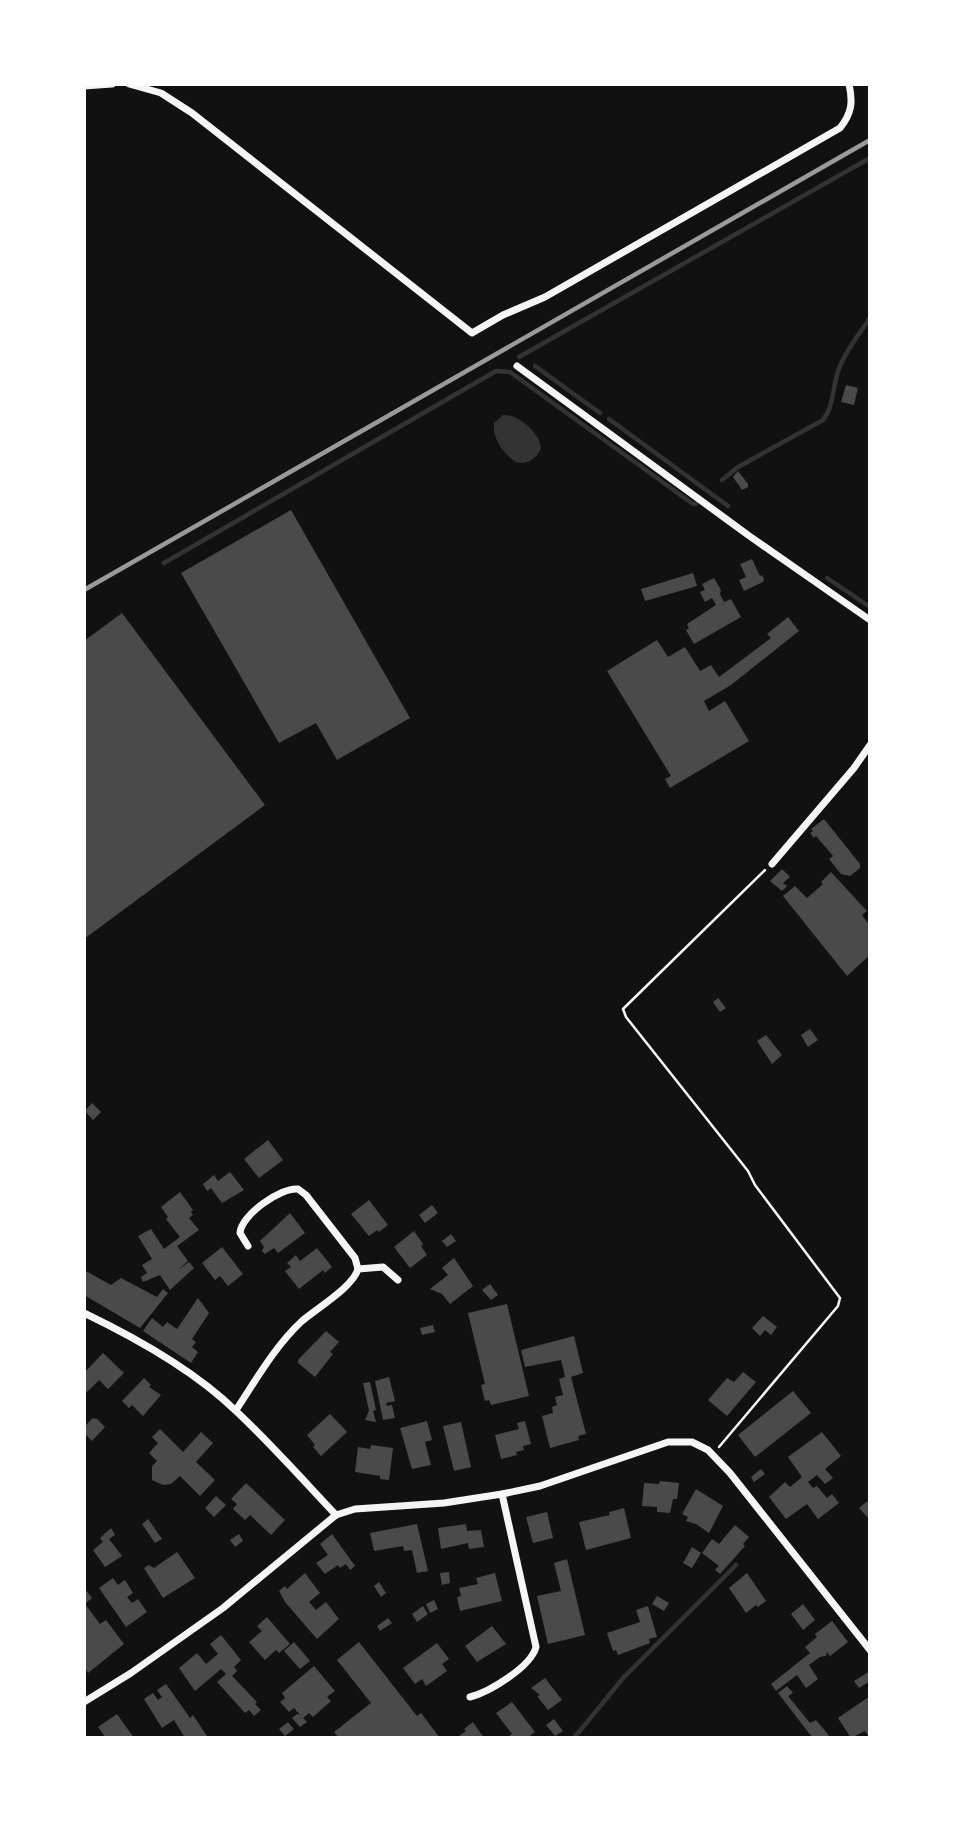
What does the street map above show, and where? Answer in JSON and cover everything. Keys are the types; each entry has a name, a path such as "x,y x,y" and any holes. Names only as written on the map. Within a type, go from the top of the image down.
{"street":[{"path":"84,86 112,84"},
{"path":"129,84 161,93 192,113 472,333 503,315 545,297 840,128 849,117 853,100 849,84"},
{"path":"517,366 870,620"},
{"path":"772,863 854,768 870,745"},
{"path":"236,1410 291,1333 353,1280 358,1269 353,1255 306,1195 298,1189 281,1191 244,1221 240,1233 248,1246"},
{"path":"358,1269 383,1267 398,1280"},
{"path":"84,1313 153,1351 210,1389 236,1410 336,1515"},
{"path":"84,1702 205,1621 336,1515 355,1509 444,1503 540,1486 668,1442 692,1442 703,1446 713,1455 788,1544 870,1650"},
{"path":"470,1697 484,1693 526,1663 533,1656 536,1647 502,1494"}],"path":[{"path":"713,1455 838,1306 840,1298 755,1185 748,1171 626,1017 623,1009 772,863"}],"shaded area":[{"path":"503,415 521,421 537,436 541,448 531,460 515,462 499,445 494,423"}],"building":[{"path":"846,385 858,388 854,405 841,402"},
{"path":"738,471 748,484 748,487 742,490 733,477"},
{"path":"291,510 410,718 337,760 316,723 279,743 181,573"},
{"path":"752,559 764,579 744,591 739,580 746,577 740,564"},
{"path":"693,573 697,586 645,601 641,589"},
{"path":"714,578 724,602 731,599 741,617 694,644 686,630 689,628 687,624 716,605 712,598 705,602 700,592 705,590 702,584"},
{"path":"122,613 265,805 84,939 84,641"},
{"path":"788,617 799,631 731,685 704,701 709,711 725,701 749,741 670,788 665,779 671,776 607,671 657,640 668,657 685,647 700,671 711,665 719,677 771,638 767,634"},
{"path":"824,819 860,864 860,868 850,876 841,874 829,859 833,856 816,836 814,838 810,833 813,831 811,829"},
{"path":"782,869 790,877 783,883 787,886 782,891 770,881"},
{"path":"831,872 867,911 862,915 870,926 870,955 847,976 783,896 795,886 807,898 823,884 821,882"},
{"path":"718,998 726,1008 720,1012 713,1002"},
{"path":"810,1029 818,1040 808,1047 801,1035"},
{"path":"766,1035 782,1055 772,1064 757,1041"},
{"path":"92,1103 101,1112 93,1120 85,1111"},
{"path":"268,1140 283,1160 259,1178 244,1159"},
{"path":"230,1172 244,1190 222,1203 211,1188 207,1191 203,1184 214,1175 218,1181"},
{"path":"180,1192 193,1210 193,1215 189,1218 199,1230 177,1246 188,1261 177,1271 189,1262 194,1268 170,1290 160,1275 143,1282 141,1277 147,1273 142,1265 152,1259 138,1236 151,1229 164,1249 180,1237 166,1219 168,1217 161,1207"},
{"path":"369,1200 388,1225 369,1236 351,1214"},
{"path":"432,1205 438,1213 425,1223 419,1215"},
{"path":"290,1213 305,1233 278,1253 274,1248 265,1254 260,1241"},
{"path":"414,1231 427,1255 410,1268 394,1247"},
{"path":"451,1234 456,1241 447,1247 442,1241"},
{"path":"222,1247 243,1274 228,1286 220,1276 215,1280 202,1263"},
{"path":"317,1248 332,1267 325,1273 323,1270 299,1289 285,1271 291,1267 287,1263 296,1255 300,1261"},
{"path":"454,1258 473,1286 450,1304 442,1294 430,1289 448,1275 442,1268"},
{"path":"84,1270 111,1285 121,1278 157,1297 163,1289 168,1293 140,1328 84,1295"},
{"path":"490,1284 498,1295 491,1300 482,1290"},
{"path":"198,1298 209,1313 192,1339 196,1342 192,1347 198,1352 191,1363 143,1331 152,1318 163,1327 167,1322 177,1329"},
{"path":"507,1304 529,1396 491,1405 489,1400 485,1401 481,1385 485,1384 468,1313"},
{"path":"763,1316 777,1327 771,1335 765,1330 760,1336 752,1328"},
{"path":"433,1325 435,1332 422,1335 420,1328"},
{"path":"326,1331 339,1342 315,1377 298,1363 298,1360"},
{"path":"574,1336 583,1373 571,1377 586,1434 578,1436 579,1440 550,1448 542,1416 553,1413 552,1407 557,1405 555,1397 563,1395 559,1379 565,1377 561,1360 525,1367 521,1350"},
{"path":"103,1353 124,1373 108,1389 99,1380 87,1392 84,1388 84,1373"},
{"path":"743,1372 756,1382 727,1416 708,1400 727,1378 734,1382"},
{"path":"389,1377 395,1401 386,1403 387,1406 392,1405 395,1418 383,1420 375,1381"},
{"path":"144,1378 151,1385 149,1387 161,1395 143,1416 132,1405 129,1408 122,1401"},
{"path":"370,1382 376,1422 365,1420 369,1411 363,1383"},
{"path":"793,1391 811,1413 755,1457 738,1435"},
{"path":"330,1414 347,1432 321,1456 307,1435"},
{"path":"93,1418 105,1427 92,1441 84,1433 84,1427"},
{"path":"427,1421 432,1440 425,1442 431,1465 412,1469 400,1428"},
{"path":"525,1421 531,1444 523,1446 524,1450 516,1452 517,1455 501,1459 495,1435 519,1429 517,1423"},
{"path":"461,1422 471,1467 454,1471 443,1426"},
{"path":"160,1429 183,1452 201,1432 213,1443 196,1462 215,1480 200,1496 180,1476 171,1484 163,1485 152,1480 152,1466 157,1461 149,1453 158,1443 152,1437"},
{"path":"822,1432 841,1456 825,1469 833,1478 825,1484 817,1475 808,1482 813,1488 817,1486 827,1498 832,1494 839,1503 818,1519 807,1504 786,1519 769,1497 785,1482 790,1487 802,1477 788,1457"},
{"path":"371,1445 393,1448 389,1480 355,1472 358,1447 370,1449"},
{"path":"761,1469 765,1474 754,1482 751,1477"},
{"path":"660,1481 679,1483 677,1499 673,1499 670,1513 657,1512 657,1507 642,1506 644,1483 659,1484"},
{"path":"246,1483 285,1520 271,1535 250,1515 245,1520 233,1509 237,1504 231,1499"},
{"path":"696,1489 723,1506 709,1533 686,1521 688,1517 682,1514"},
{"path":"216,1496 226,1505 214,1517 205,1508"},
{"path":"870,1499 870,1515 867,1517 859,1508"},
{"path":"624,1508 631,1538 586,1550 579,1522 610,1515 609,1512"},
{"path":"547,1512 553,1538 533,1543 526,1517"},
{"path":"148,1519 162,1539 155,1543 142,1524"},
{"path":"417,1524 428,1571 417,1573 412,1550 404,1551 403,1546 374,1551 370,1533"},
{"path":"466,1524 467,1531 481,1530 484,1547 469,1549 468,1543 441,1549 438,1528"},
{"path":"735,1525 749,1537 743,1544 745,1546 720,1574 715,1570 719,1566 702,1553 712,1539 719,1544"},
{"path":"111,1528 115,1535 109,1539 122,1556 105,1567 93,1550 103,1542 100,1538"},
{"path":"239,1534 243,1541 235,1547 230,1540"},
{"path":"332,1534 355,1566 350,1570 346,1564 340,1568 338,1565 325,1574 316,1563 328,1555 320,1544"},
{"path":"692,1547 701,1553 692,1568 683,1563"},
{"path":"177,1552 195,1578 163,1598 144,1568 149,1565 154,1568"},
{"path":"567,1559 585,1635 548,1644 537,1596 561,1591 554,1563"},
{"path":"449,1572 450,1583 442,1585 440,1573"},
{"path":"305,1573 320,1593 309,1602 316,1610 326,1602 339,1619 317,1639 285,1602 279,1591 285,1586 287,1589"},
{"path":"495,1573 502,1601 460,1611 457,1597 461,1596 459,1588 478,1584 476,1578"},
{"path":"747,1573 766,1601 746,1613 729,1588"},
{"path":"113,1578 118,1585 125,1580 133,1593 127,1597 132,1603 138,1599 147,1612 126,1627 99,1588"},
{"path":"379,1582 386,1593 381,1597 374,1586"},
{"path":"84,1588 92,1598 85,1604 100,1624 106,1620 124,1644 88,1673 84,1667"},
{"path":"657,1596 669,1603 664,1611 652,1604"},
{"path":"434,1600 438,1609 430,1613 426,1604"},
{"path":"803,1604 815,1620 803,1630 791,1614"},
{"path":"423,1606 428,1614 417,1622 412,1614"},
{"path":"648,1606 657,1637 644,1640 649,1639 650,1643 618,1655 616,1650 613,1651 607,1633 640,1622 636,1610"},
{"path":"267,1617 290,1644 279,1653 276,1650 265,1660 249,1642 262,1631 257,1626"},
{"path":"388,1618 392,1623 380,1631 377,1626"},
{"path":"832,1621 848,1642 830,1656 827,1652 826,1656 809,1665 818,1679 806,1688 797,1675 776,1691 771,1684 810,1653 805,1647 817,1637 815,1634"},
{"path":"492,1626 506,1644 477,1662 465,1646"},
{"path":"221,1635 241,1660 234,1667 237,1671 232,1676 257,1702 255,1704 261,1710 254,1716 249,1710 245,1713 217,1682 226,1674 221,1669 195,1691 179,1668 197,1653 206,1664 218,1654 210,1644"},
{"path":"294,1642 310,1661 300,1669 284,1651"},
{"path":"359,1642 417,1716 421,1713 440,1738 339,1738 334,1732 371,1703 337,1660"},
{"path":"437,1643 449,1659 442,1664 447,1671 426,1686 422,1679 415,1684 403,1668"},
{"path":"314,1666 335,1691 327,1697 331,1701 313,1717 309,1713 303,1718 307,1722 300,1727 292,1718 300,1715 294,1708 289,1712 280,1702 285,1698 282,1693"},
{"path":"870,1671 870,1681 859,1688 854,1681"},
{"path":"545,1678 562,1700 548,1710 537,1696 540,1695 531,1688"},
{"path":"166,1684 190,1718 193,1715 207,1736 185,1738 174,1720 162,1728 144,1699 153,1693 158,1700 162,1697 157,1690"},
{"path":"787,1686 793,1693 788,1696 810,1723 816,1720 831,1738 813,1738 778,1693"},
{"path":"870,1696 870,1738 865,1731 851,1738 838,1718"},
{"path":"512,1702 535,1732 527,1738 511,1738 509,1736 512,1734 496,1713"},
{"path":"117,1714 134,1738 106,1738 98,1727"},
{"path":"554,1719 563,1731 555,1736 546,1725"},
{"path":"288,1722 294,1729 285,1736 279,1729"},
{"path":"473,1722 484,1738 456,1738 466,1731 464,1729"}],"waterway":[{"path":"519,357 870,158"},
{"path":"722,480 738,467 823,420 830,408 837,373 850,347 870,318"},
{"path":"535,366 600,413"},
{"path":"164,563 496,371 510,372 696,504"},
{"path":"609,419 728,506"},
{"path":"827,578 870,607"},
{"path":"574,1738 624,1677 736,1565"}],"railway":[{"path":"84,590 870,140"}]}
